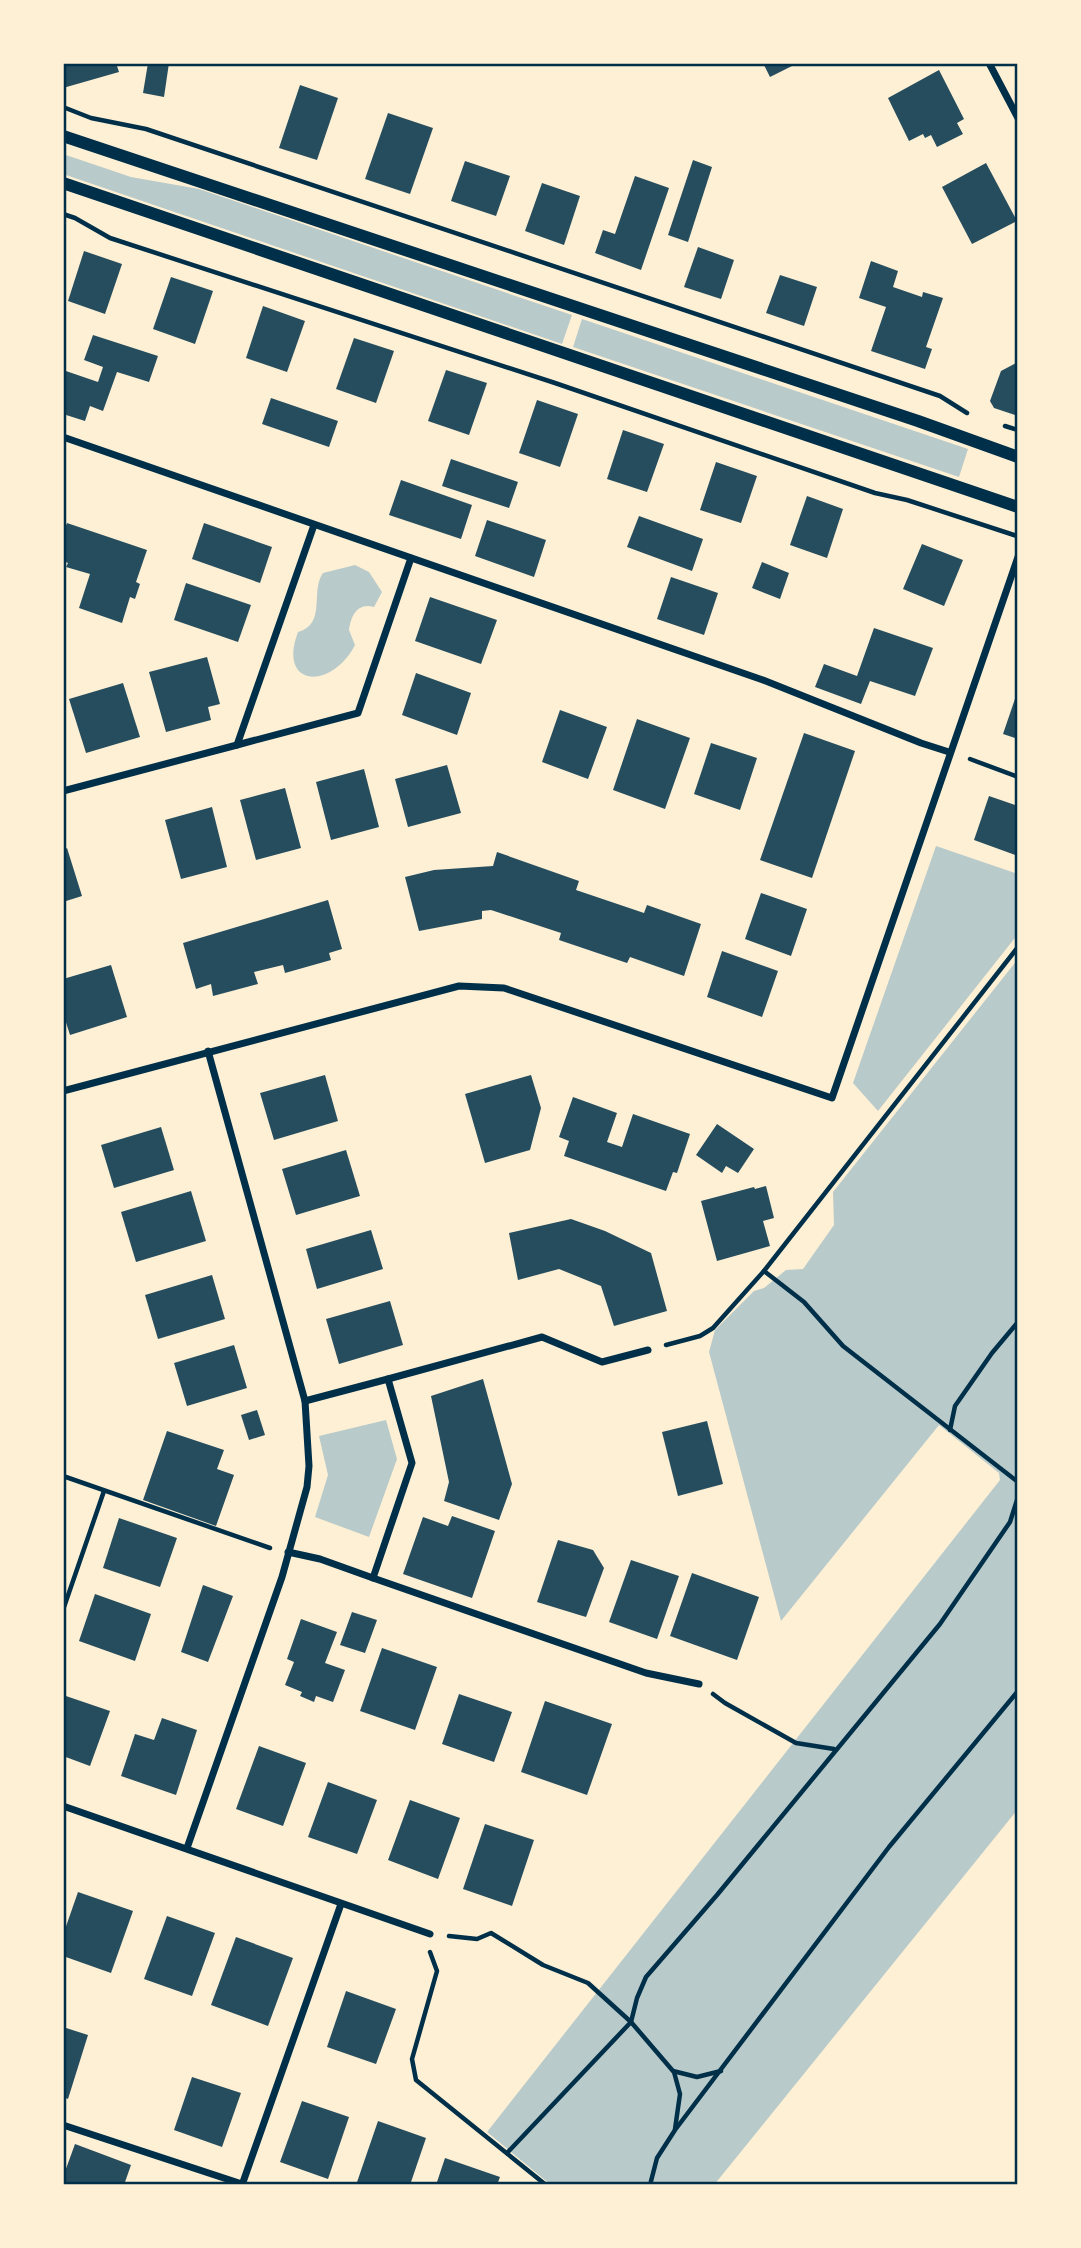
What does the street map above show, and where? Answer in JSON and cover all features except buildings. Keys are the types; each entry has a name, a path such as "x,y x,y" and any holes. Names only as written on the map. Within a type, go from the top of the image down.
{"street":[{"path":"989,63 1018,118"},
{"path":"63,136 918,421 1018,457"},
{"path":"63,183 1018,508"},
{"path":"63,437 763,680 950,752"},
{"path":"236,745 314,525"},
{"path":"63,1091 459,986 504,988 832,1098 1018,557"},
{"path":"63,790 358,713 411,558"},
{"path":"187,1849 282,1577 307,1487 309,1466 305,1401 208,1051"},
{"path":"305,1401 542,1337 602,1362 648,1350"},
{"path":"373,1578 412,1463 388,1379"},
{"path":"288,1552 320,1559 646,1673 699,1684"},
{"path":"63,1806 430,1934"},
{"path":"63,2124 243,2185 341,1904"}],"path":[{"path":"63,107 91,118 146,129 940,396 965,412"},
{"path":"63,214 110,238 555,383 874,494 908,500 1018,537"},
{"path":"950,752 1018,777"},
{"path":"648,1350 700,1336 713,1328 764,1271 1018,947"},
{"path":"764,1271 804,1302 843,1346 1018,1482"},
{"path":"950,1430 955,1406 992,1353 1018,1322"},
{"path":"63,1476 262,1546 288,1552"},
{"path":"63,1610 104,1491"},
{"path":"507,2152 631,2022 646,1978 940,1624 1010,1522 1018,1497"},
{"path":"699,1684 725,1703 796,1743 835,1749"},
{"path":"650,2185 657,2158 675,2130 889,1847 1018,1691"},
{"path":"546,2185 416,2080 412,2059 437,1971 429,1952 430,1934 477,1939 491,1933 543,1965 588,1983 631,2022 673,2071 680,2094 675,2130"},
{"path":"673,2071 697,2077 721,2071"}],"shaded area":[{"path":"63,154 131,177 199,189 572,315 562,344 63,174"},
{"path":"582,319 968,449 959,477 573,347"},
{"path":"355,565 369,572 382,592 374,607 364,606 356,611 349,630 355,645 345,660 321,676 300,672 295,664 293,650 298,632 307,628 315,615 319,580 323,573"},
{"path":"936,846 1018,874 1018,934 878,1111 853,1083"},
{"path":"1018,959 1018,1809 714,2185 551,2185 487,2132 1000,1480 999,1473 939,1425 781,1621 709,1352 715,1330 754,1291 764,1288 786,1270 803,1269 834,1225 833,1192"},
{"path":"386,1420 397,1459 369,1537 315,1517 328,1475 319,1436"}]}
